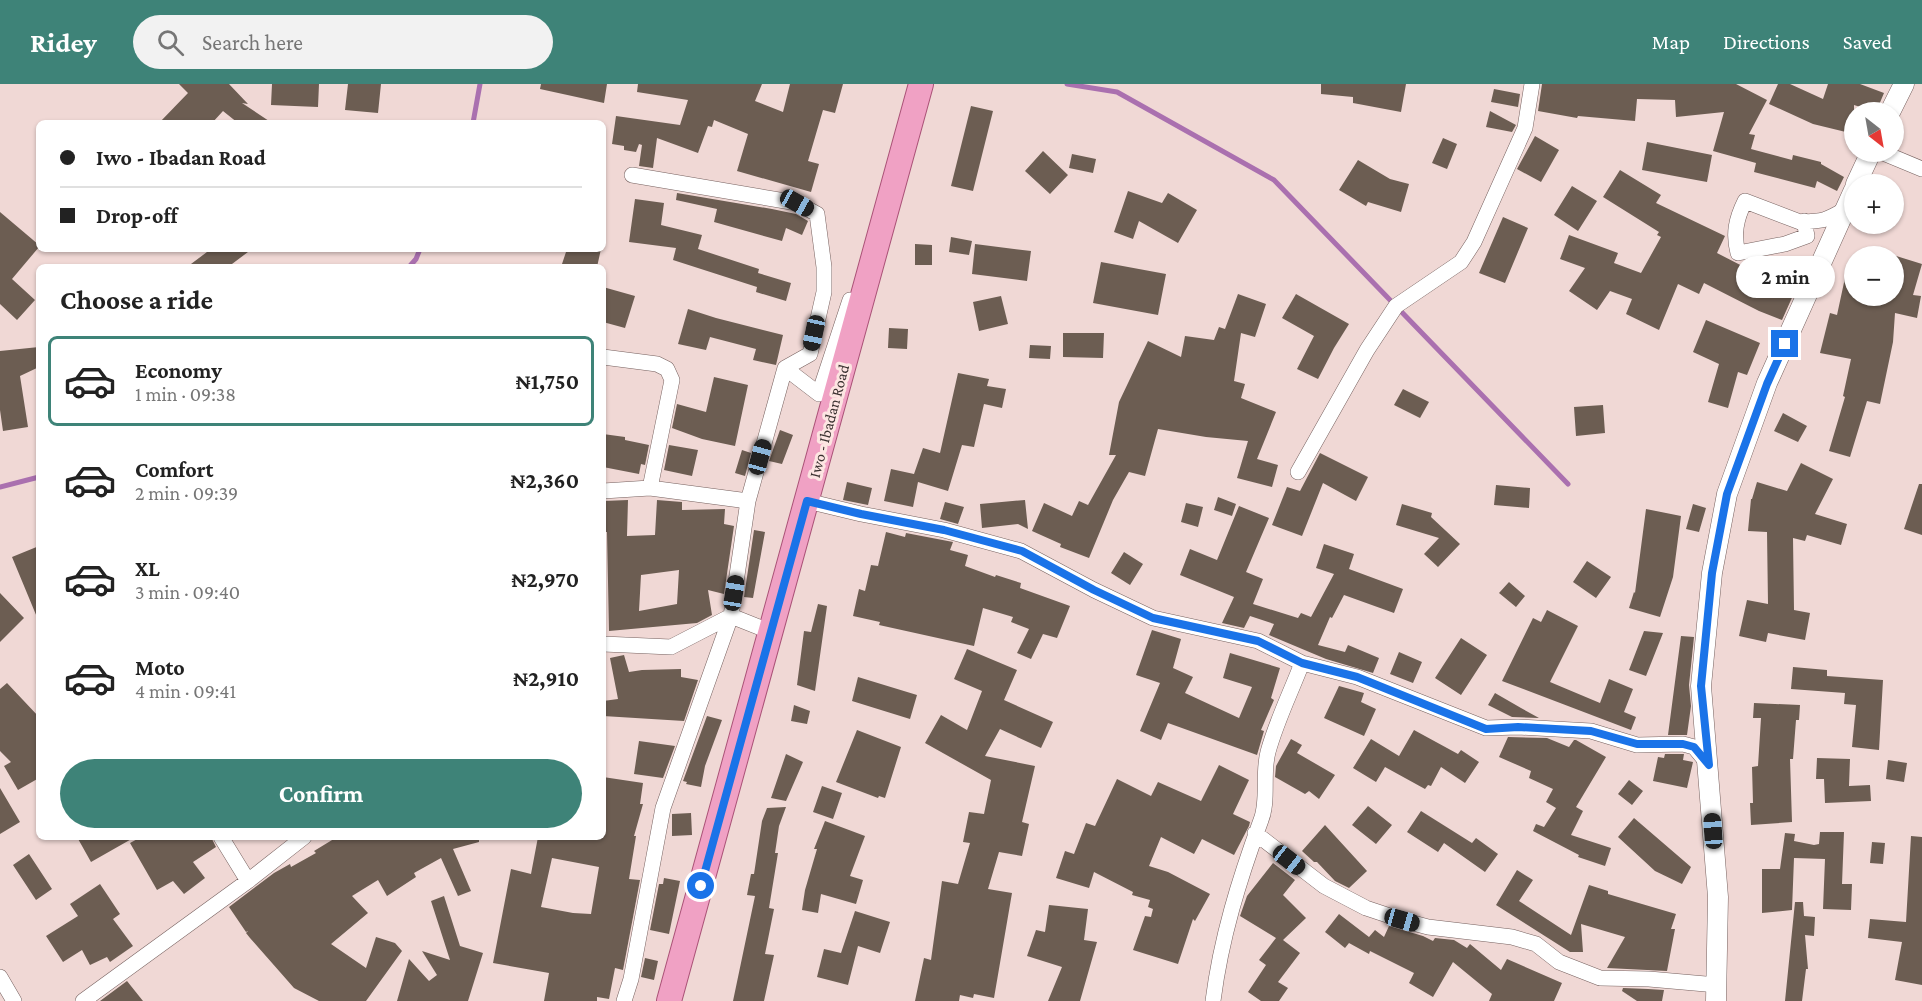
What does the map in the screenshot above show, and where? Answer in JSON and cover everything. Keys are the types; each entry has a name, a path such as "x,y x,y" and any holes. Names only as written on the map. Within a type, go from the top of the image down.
{"main road":[{"name":"Iwo - Ibadan Road","path":"669,1001 919,91"}],"street":[{"path":"1298,472 1367,350 1396,306 1461,262 1474,242 1525,128 1532,84"},
{"path":"1895,102 1904,84"},
{"path":"785,368 819,394 919,91"},
{"path":"1904,162 1922,169"},
{"path":"624,1001 631,979 663,808 731,616 748,501 785,368 810,354 824,291 824,267 817,214 797,203 632,175"},
{"path":"1804,221 1807,236 1776,246 1738,253 1735,240 1736,224 1745,201 1804,221 1826,220 1844,210"},
{"path":"1255,833 1324,886 1366,908 1428,927 1512,937 1536,944 1559,962 1600,978 1649,979 1716,993 1718,897 1701,686 1712,573 1727,494 1767,384 1844,213"},
{"path":"606,357 657,364 667,369 672,380 650,488"},
{"path":"606,491 650,488 748,501"},
{"path":"807,501 944,530 1022,551 1094,590 1153,618 1258,641 1302,663 1357,677 1486,729 1518,727 1591,731 1637,744 1683,744 1694,747 1709,765"},
{"path":"606,644 671,646 731,616 771,632"},
{"path":"1213,1001 1221,948 1234,896 1262,818 1268,753 1302,663"},
{"path":"223,840 248,881"},
{"path":"83,1001 248,881 300,840"},
{"path":"0,977 14,1001"}],"building":[{"path":"179,84 229,84 248,104 242,103 268,120 234,120 223,111 215,120 162,120 188,93"},
{"path":"272,84 319,84 318,107 271,105"},
{"path":"348,84 381,84 378,113 345,110"},
{"path":"541,84 607,84 604,103 540,89"},
{"path":"638,84 762,84 755,101 783,112 790,84 843,84 835,113 823,110 808,161 819,164 811,192 737,171 748,134 714,120 712,127 708,126 698,153 657,138 653,168 639,166 642,145 639,144 636,152 624,150 624,146 612,144 616,116 680,125 688,100 637,92"},
{"path":"1321,84 1406,84 1401,112 1353,103 1353,97 1321,94"},
{"path":"1542,84 1736,84 1767,100 1749,134 1755,135 1751,149 1792,160 1793,155 1821,162 1844,177 1837,191 1817,181 1815,188 1754,172 1756,163 1713,151 1724,112 1676,117 1675,100 1637,99 1635,121 1578,116 1577,118 1538,111"},
{"path":"1778,84 1790,84 1823,99 1828,84 1860,84 1884,93 1880,102 1844,102 1844,132 1813,124 1769,104"},
{"path":"1494,89 1520,94 1518,107 1491,102"},
{"path":"971,106 993,111 973,191 951,186"},
{"path":"1490,111 1516,125 1512,132 1486,127"},
{"path":"1535,136 1559,150 1541,182 1517,169"},
{"path":"1443,138 1457,144 1447,169 1432,163"},
{"path":"1647,142 1712,155 1707,182 1642,170"},
{"path":"1043,151 1068,175 1050,194 1025,171"},
{"path":"1072,154 1096,159 1093,173 1069,168"},
{"path":"1358,160 1390,179 1409,184 1401,212 1368,202 1366,206 1339,190"},
{"path":"1620,170 1661,195 1656,203 1725,236 1717,253 1752,271 1758,259 1774,267 1771,274 1795,291 1782,320 1704,283 1699,294 1678,284 1659,330 1626,314 1632,299 1610,291 1597,310 1569,291 1585,268 1560,259 1569,235 1618,253 1614,263 1641,273 1661,237 1657,235 1659,232 1603,197"},
{"path":"1572,186 1597,201 1578,231 1554,215"},
{"path":"1128,191 1162,203 1168,193 1197,210 1178,243 1139,221 1133,239 1114,232"},
{"path":"677,193 796,214 808,221 802,235 786,228 782,241 714,222 717,209 676,200"},
{"path":"635,199 664,203 661,225 702,235 698,249 759,269 758,273 791,283 786,301 756,292 757,287 673,260 676,248 629,242"},
{"path":"0,212 36,242 36,251 12,279 35,300 17,320 0,304"},
{"path":"1503,217 1528,228 1505,283 1479,273"},
{"path":"951,237 972,241 969,255 949,252"},
{"path":"915,244 932,245 932,265 915,265"},
{"path":"975,244 1031,251 1027,281 972,274"},
{"path":"207,252 248,252 232,264 191,264"},
{"path":"566,252 600,252 598,264 562,264"},
{"path":"1904,258 1922,264 1913,295 1921,296 1917,318 1895,313 1893,342 1880,404 1867,401 1850,457 1829,451 1845,397 1843,396 1851,359 1820,353 1830,313 1837,315 1844,283 1844,306 1904,306"},
{"path":"1101,262 1166,274 1158,315 1093,303"},
{"path":"606,288 635,296 625,328 606,323"},
{"path":"1238,294 1266,304 1255,337 1241,333 1234,381 1245,384 1241,398 1276,412 1257,459 1278,465 1272,487 1237,478 1248,441 1158,429 1145,476 1129,472 1113,500 1089,558 1060,547 1061,544 1032,531 1044,503 1072,516 1079,501 1088,505 1116,455 1109,455 1119,402 1148,341 1181,357 1185,336 1214,340 1219,327 1225,329"},
{"path":"1296,294 1349,324 1318,379 1297,369 1314,336 1282,318"},
{"path":"1001,296 1008,324 979,331 973,302"},
{"path":"688,309 783,335 776,365 753,360 756,349 710,337 706,350 678,344"},
{"path":"1706,320 1760,343 1747,375 1738,372 1728,408 1708,402 1719,364 1693,352"},
{"path":"889,328 908,329 907,349 888,348"},
{"path":"1063,333 1104,333 1103,358 1063,357"},
{"path":"1030,345 1051,346 1050,359 1029,358"},
{"path":"36,347 36,368 20,376 28,427 3,431 0,410 0,351"},
{"path":"958,373 989,379 987,386 1006,389 1002,408 984,404 974,447 962,445 948,491 918,482 913,507 884,501 891,469 914,474 923,448 940,453"},
{"path":"714,377 748,385 735,446 702,439 672,428 677,404 706,412"},
{"path":"1403,389 1429,402 1420,418 1394,405"},
{"path":"1603,405 1605,433 1576,436 1574,407"},
{"path":"1783,413 1807,426 1798,442 1774,431"},
{"path":"780,430 793,435 782,464 769,461"},
{"path":"606,434 625,437 625,440 649,445 645,465 641,464 639,474 606,468"},
{"path":"669,445 698,450 692,476 664,470"},
{"path":"742,450 751,453 745,476 735,473"},
{"path":"1320,453 1368,477 1356,501 1323,483 1302,536 1272,525 1287,487 1300,491"},
{"path":"1801,463 1833,479 1815,514 1847,524 1841,545 1807,535 1805,541 1793,538 1794,610 1810,613 1805,640 1768,633 1766,642 1739,636 1747,600 1768,604 1767,532 1748,531 1751,499 1757,482 1787,491"},
{"path":"847,482 872,488 868,505 843,500"},
{"path":"1919,484 1922,484 1922,535 1904,529"},
{"path":"1496,485 1530,488 1529,508 1494,505"},
{"path":"1218,497 1236,504 1232,516 1214,510"},
{"path":"628,500 627,536 655,535 657,500 682,502 682,510 725,509 724,524 734,526 724,594 708,590 712,615 697,623 609,631 606,501","holes":["679,570 677,604 639,611 641,575"]},
{"path":"1025,500 1028,529 1018,524 982,528 980,504"},
{"path":"945,502 964,507 958,524 940,519"},
{"path":"1186,503 1203,507 1198,527 1181,522"},
{"path":"1402,504 1432,513 1431,517 1460,544 1438,567 1424,554 1439,538 1396,525"},
{"path":"1693,504 1706,508 1699,532 1686,529"},
{"path":"1239,506 1269,518 1246,572 1263,579 1253,604 1298,618 1301,613 1311,617 1334,574 1316,568 1324,544 1354,554 1349,569 1403,589 1394,613 1344,595 1332,618 1330,617 1318,645 1345,652 1348,645 1379,658 1373,673 1326,659 1269,635 1274,624 1250,616 1244,628 1222,623 1234,597 1180,575 1190,549 1217,560"},
{"path":"1646,509 1681,516 1673,577 1660,617 1629,608 1635,593"},
{"path":"754,530 765,532 753,598 744,597"},
{"path":"886,532 905,537 906,533 953,542 950,550 968,555 965,566 995,577 996,575 1021,583 1020,588 1070,606 1057,638 1043,634 1031,659 1017,653 1029,629 1011,622 1013,617 983,608 974,646 879,625 880,622 853,616 859,589 865,591 871,565 878,566"},
{"path":"36,547 36,615 12,557"},
{"path":"1124,552 1143,564 1130,585 1111,573"},
{"path":"1587,561 1611,577 1596,598 1573,582"},
{"path":"1509,582 1525,596 1516,607 1499,593"},
{"path":"0,593 24,618 0,642"},
{"path":"818,604 827,606 815,691 797,685 804,631 811,632"},
{"path":"1547,610 1578,626 1550,682 1600,703 1609,679 1633,689 1624,712 1636,717 1631,730 1502,681 1533,618 1541,622"},
{"path":"1152,630 1181,639 1173,668 1193,677 1185,693 1239,718 1252,687 1223,678 1230,653 1280,668 1271,698 1274,700 1261,730 1264,731 1257,755 1168,723 1161,740 1140,731 1160,683 1136,675"},
{"path":"1644,631 1663,633 1646,676 1629,670"},
{"path":"1681,636 1694,637 1689,685 1691,706 1687,735 1668,735"},
{"path":"1461,638 1487,655 1461,695 1435,678"},
{"path":"967,649 1017,670 1004,700 1053,722 1041,748 1000,729 985,756 1035,766 1022,822 1029,824 1022,856 999,852 988,889 1012,893 994,998 974,994 973,998 960,995 959,1001 915,1001 924,958 931,960 942,881 958,884 970,843 963,842 969,812 984,814 991,780 925,743 941,715 967,730 982,691 954,679"},
{"path":"1399,652 1422,662 1413,683 1390,674"},
{"path":"624,655 629,672 681,669 681,677 698,680 684,721 606,716 606,701 618,699 610,658"},
{"path":"1793,667 1827,670 1827,676 1883,680 1879,750 1852,747 1856,705 1844,704 1845,693 1791,689"},
{"path":"858,677 917,695 910,719 852,701"},
{"path":"7,683 36,714 36,780 18,790 4,766 11,762 0,751 0,689"},
{"path":"1339,686 1364,693 1361,702 1376,709 1364,736 1324,718"},
{"path":"1495,693 1539,718 1512,717 1488,705"},
{"path":"1754,703 1800,705 1799,720 1796,720 1793,759 1790,759 1792,822 1751,825 1752,767 1758,766 1761,718 1753,718"},
{"path":"794,705 810,711 807,724 791,721"},
{"path":"707,716 722,720 705,766 701,787 686,784 687,782 683,781"},
{"path":"857,730 901,747 885,798 879,796 878,798 836,782"},
{"path":"1414,730 1458,754 1461,750 1479,762 1465,783 1441,767 1431,786 1428,785 1425,789 1385,767 1376,782 1353,768 1371,739 1399,756"},
{"path":"1508,737 1547,738 1569,747 1576,740 1606,757 1576,807 1583,811 1571,835 1611,848 1605,866 1578,857 1579,855 1533,831 1536,824 1544,827 1556,808 1546,802 1553,789 1529,778 1531,771 1499,757"},
{"path":"1291,739 1302,745 1297,753 1335,775 1319,799 1309,791 1305,794 1275,777 1276,766"},
{"path":"639,741 675,746 663,778 634,774"},
{"path":"786,754 803,762 786,801 771,798"},
{"path":"1665,754 1684,754 1683,760 1693,762 1687,788 1653,781 1658,757 1664,758"},
{"path":"1817,758 1850,759 1849,786 1870,785 1871,801 1825,803 1824,779 1816,779"},
{"path":"1888,760 1907,763 1904,782 1886,779"},
{"path":"1219,765 1249,780 1233,814 1250,822 1249,826 1234,855 1202,839 1194,854 1161,837 1149,866 1168,872 1210,894 1195,921 1193,919 1178,964 1133,950 1145,916 1151,917 1153,909 1148,907 1150,900 1132,895 1133,892 1094,872 1089,888 1056,878 1065,851 1074,854 1086,823 1095,826 1117,779 1151,796 1158,782 1201,801"},
{"path":"606,777 643,783 640,804 643,804 634,836 636,836 629,879 640,880 623,970 615,968 609,999 597,997 597,1001 544,1001 549,973 493,963 511,869 531,874 537,840 606,840","holes":["552,858 599,867 591,914 541,907"]},
{"path":"1629,780 1643,791 1632,805 1618,794"},
{"path":"822,786 842,793 833,819 813,812"},
{"path":"0,788 20,822 0,834"},
{"path":"1368,806 1392,825 1376,844 1352,825"},
{"path":"786,807 779,826 775,853 778,853 769,908 774,909 765,954 774,955 764,1001 733,1001 755,896 747,895 751,874 754,874 762,821 767,808"},
{"path":"1421,811 1472,843 1476,838 1498,854 1485,872 1444,843 1438,852 1407,832"},
{"path":"691,813 692,835 672,836 672,814"},
{"path":"1634,818 1691,867 1682,884 1655,871 1618,837"},
{"path":"825,821 865,836 850,876 863,880 856,904 821,894 818,913 802,910 805,890 817,849 814,849"},
{"path":"1325,825 1367,871 1349,888 1335,881 1317,862 1302,851"},
{"path":"1820,832 1844,832 1842,884 1852,884 1851,910 1823,909 1825,859 1794,858 1792,910 1762,913 1762,869 1780,869 1785,833 1795,834 1794,841 1814,845 1819,844"},
{"path":"1911,836 1922,837 1922,985 1895,980 1902,942 1868,938 1870,919 1906,922"},
{"path":"79,840 130,840 91,862"},
{"path":"136,840 212,840 216,847 193,862 205,878 184,894 173,881 157,890 130,843"},
{"path":"332,840 479,840 479,842 453,849 471,891 458,896 441,858 414,873 416,877 387,896 378,880 352,896 368,913 331,944 366,968 376,937 395,943 402,951 366,1001 319,1001 294,988 250,938 246,933 248,931 246,932 229,907 274,873 290,864 291,867 316,853 314,851"},
{"path":"1872,842 1885,843 1883,864 1870,863"},
{"path":"29,854 52,889 36,900 13,865"},
{"path":"1273,863 1295,880 1283,895 1306,918 1283,940 1300,953 1278,982 1288,988 1279,1001 1261,1001 1248,992 1266,965 1259,960 1276,938 1240,916 1247,896"},
{"path":"1517,870 1533,880 1519,901 1571,935 1589,885 1608,891 1608,894 1676,914 1671,929 1675,929 1667,971 1607,968 1625,937 1581,924 1583,952 1570,952 1496,905"},
{"path":"664,878 680,881 669,934 650,930 659,884 663,884"},
{"path":"100,884 120,914 113,919 133,946 110,962 107,957 90,965 82,950 63,962 46,936 78,916 70,904"},
{"path":"444,896 460,946 483,953 468,1001 397,1001 409,959 429,981 437,975 422,951 450,960 431,901"},
{"path":"1795,902 1803,902 1804,916 1815,917 1814,936 1805,935 1808,969 1806,969 1802,1001 1785,1001"},
{"path":"1049,905 1088,909 1084,940 1097,942 1080,1001 1048,1001 1062,967 1027,956 1036,930 1045,932"},
{"path":"855,911 890,922 880,953 858,946 848,985 817,977 824,949 841,953"},
{"path":"1339,914 1369,937 1375,930 1384,937 1389,926 1433,941 1435,938 1454,940 1467,948 1470,944 1501,970 1507,959 1562,983 1554,1001 1489,1001 1492,994 1453,962 1433,997 1409,983 1414,973 1349,943 1345,948 1325,932"},
{"path":"645,958 658,961 654,980 641,977"},
{"path":"127,981 143,1001 100,1001"},
{"path":"1623,988 1664,990 1662,1001 1637,1001 1622,991"}],"waterway":[{"path":"474,120 480,84"},
{"path":"1067,84 1117,92 1274,180 1568,484"},
{"path":"412,264 419,252"},
{"path":"0,487 36,478"}],"route":[{"path":"701,886 807,501 944,530 1022,551 1094,590 1153,618 1258,641 1302,663 1357,677 1486,729 1518,727 1591,731 1637,744 1683,744 1694,747 1709,765 1701,686 1712,573 1727,494 1767,384 1785,344"}]}
